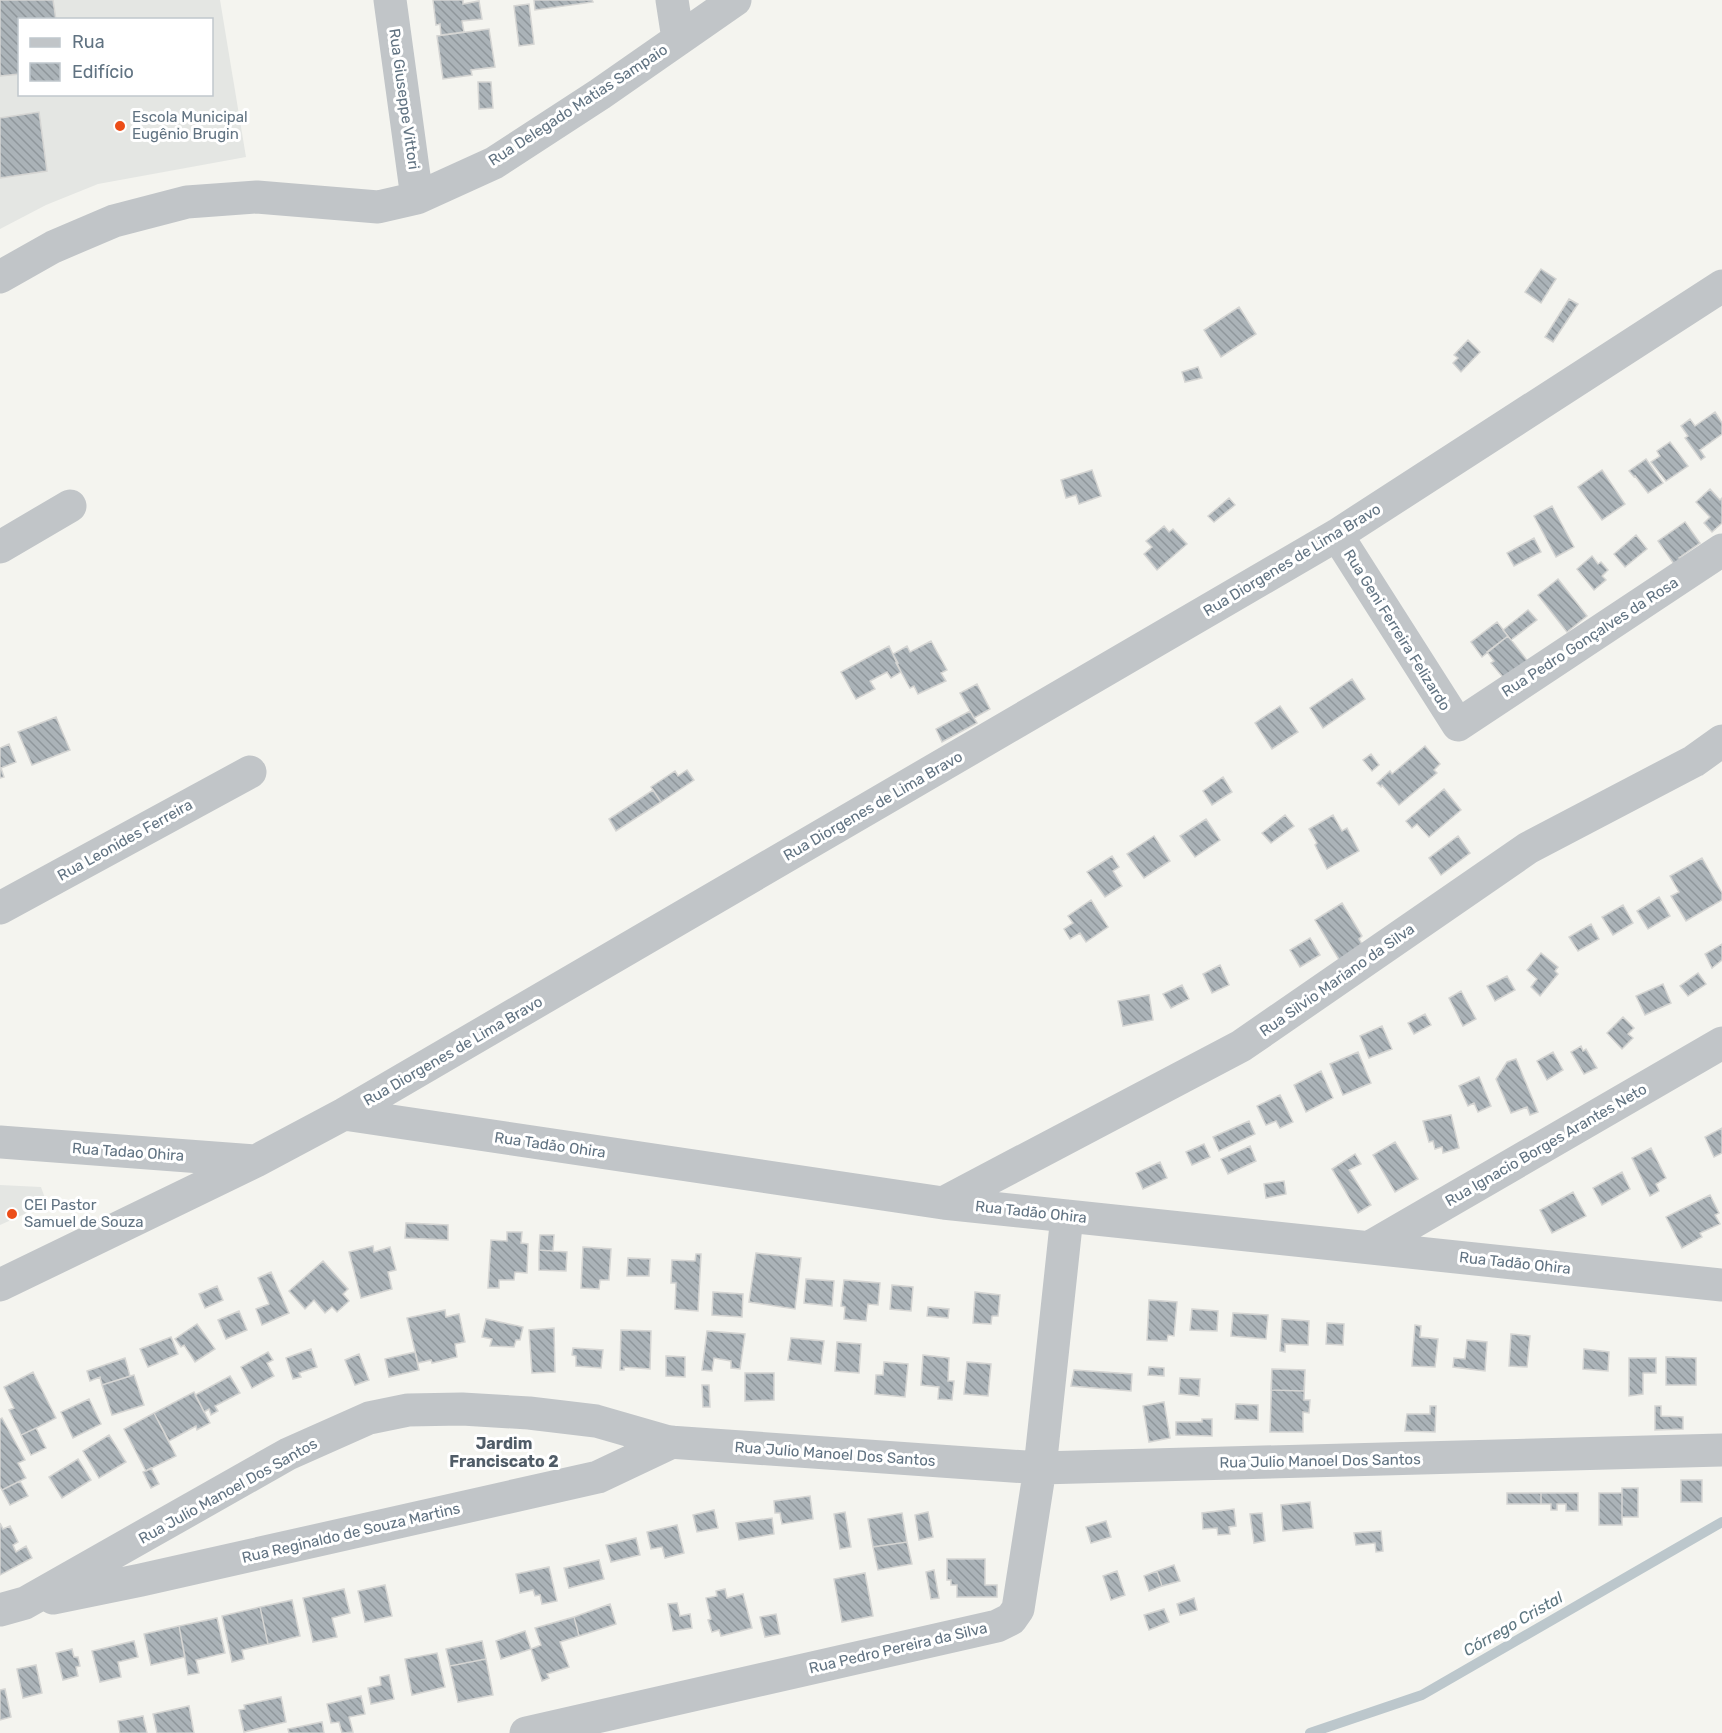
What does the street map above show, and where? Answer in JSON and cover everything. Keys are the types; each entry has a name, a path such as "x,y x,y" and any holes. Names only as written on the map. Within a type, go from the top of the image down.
{"street":[{"name":"Rua Giuseppe Vittori","path":"390,0 417,198"},
{"path":"672,0 678,39"},
{"name":"Rua Delegado Matias Sampaio","path":"0,277 53,247 114,221 187,202 257,197 378,207 417,198 494,163 600,94 735,0"},
{"name":"Rua Diorgenes de Lima Bravo","path":"0,1285 256,1161 344,1114 1337,535 1722,286"},
{"path":"0,547 70,506"},
{"name":"Rua Geni Ferreira Felizardo","path":"1337,535 1458,724"},
{"name":"Rua Pedro Gonçalves da Rosa","path":"1458,724 1722,550"},
{"name":"Rua Silvio Mariano da Silva","path":"943,1203 1241,1046 1528,848 1694,761 1722,741"},
{"name":"Rua Leonides Ferreira","path":"0,908 249,772"},
{"name":"Rua Ignacio Borges Arantes Neto","path":"1370,1247 1722,1043"},
{"name":"Rua Tadão Ohira","path":"344,1114 943,1203 1722,1285"},
{"name":"Rua Tadao Ohira","path":"0,1142 256,1161"},
{"name":"Rua Pedro Pereira da Silva","path":"526,1733 1005,1623 1018,1609 1040,1468 1067,1215"},
{"name":"Rua Julio Manoel Dos Santos","path":"12,1607 288,1454 369,1418 408,1410 462,1409 529,1413 596,1421 672,1442 1040,1468 1722,1450"},
{"name":"Rua Reginaldo de Souza Martins","path":"12,1607 141,1581 598,1477 672,1442"}],"shaded area":[{"name":"Escola Municipal Eugênio Brugin","path":"0,0 220,0 246,157 98,184 46,205 0,229"},
{"name":"CEI Pastor Samuel de Souza","path":"0,1185 41,1187 47,1204 0,1225"}],"building":[{"path":"0,0 53,0 56,18 18,18 18,74 0,76"},
{"path":"433,0 463,0 463,4 479,1 482,19 462,21 464,32 441,35 440,24 436,25"},
{"path":"534,0 592,0 593,2 535,10"},
{"path":"529,4 534,44 519,46 514,6"},
{"path":"489,29 495,67 471,70 472,75 443,79 437,36"},
{"path":"478,82 491,82 493,108 479,109"},
{"path":"39,112 47,171 0,178 0,118"},
{"path":"1541,269 1556,279 1541,303 1525,292"},
{"path":"1569,299 1578,304 1553,342 1545,337"},
{"path":"1239,307 1256,334 1221,357 1204,330"},
{"path":"1468,340 1480,352 1461,372 1453,363 1458,358 1454,355"},
{"path":"1198,367 1202,378 1185,382 1182,372"},
{"path":"1715,412 1722,423 1722,434 1700,450 1705,457 1701,460 1685,438 1688,436 1681,426 1690,419 1695,426"},
{"path":"1670,442 1688,466 1666,481 1651,462 1660,456 1657,451"},
{"path":"1646,459 1663,483 1648,493 1629,471"},
{"path":"1092,470 1101,496 1079,504 1076,495 1066,498 1061,480"},
{"path":"1602,470 1625,504 1602,520 1578,487"},
{"path":"1710,489 1720,500 1722,498 1722,523 1712,532 1704,523 1710,517 1696,502"},
{"path":"1229,498 1235,505 1214,522 1208,516"},
{"path":"1552,506 1574,547 1556,557 1534,516"},
{"path":"1685,522 1700,543 1679,558 1682,562 1676,567 1658,541"},
{"path":"1164,526 1169,532 1173,529 1187,544 1157,570 1144,554 1152,547 1146,541"},
{"path":"1636,535 1647,549 1625,567 1614,554"},
{"path":"1534,538 1541,552 1514,566 1507,553"},
{"path":"1592,556 1598,564 1601,562 1608,570 1602,576 1606,580 1594,590 1577,569"},
{"path":"1558,579 1587,616 1567,632 1538,595"},
{"path":"1528,610 1537,620 1511,640 1503,630"},
{"path":"1497,622 1508,636 1482,657 1471,642"},
{"path":"1508,636 1530,664 1507,682 1491,663 1494,661 1487,652"},
{"path":"931,641 947,670 941,673 946,681 918,694 914,686 910,688 893,654 907,646 910,652"},
{"path":"889,646 901,672 891,678 887,672 870,681 875,689 856,699 841,672"},
{"path":"1352,679 1365,699 1323,728 1310,708"},
{"path":"977,684 990,709 974,718 960,693"},
{"path":"1280,706 1298,732 1272,749 1255,723"},
{"path":"970,711 977,723 942,742 936,729"},
{"path":"56,717 70,750 32,765 18,732"},
{"path":"9,744 16,762 1,768 4,777 0,778 0,748"},
{"path":"1425,746 1440,764 1434,770 1437,773 1399,805 1382,785 1381,787 1377,783 1390,771 1392,774"},
{"path":"1371,754 1379,765 1372,771 1363,760"},
{"path":"687,770 694,780 661,802 651,787 675,771 678,776"},
{"path":"1223,777 1232,792 1212,805 1203,791"},
{"path":"1444,789 1461,810 1429,837 1417,824 1412,828 1406,821"},
{"path":"653,790 661,802 616,831 609,819"},
{"path":"1285,815 1294,826 1271,843 1262,833"},
{"path":"1333,815 1342,831 1347,828 1359,851 1327,869 1309,829"},
{"path":"1206,819 1220,840 1195,857 1180,836"},
{"path":"1154,836 1170,861 1144,878 1127,854"},
{"path":"1458,836 1470,853 1441,875 1429,858"},
{"path":"1112,856 1119,867 1113,871 1122,886 1105,897 1087,872"},
{"path":"1702,858 1722,893 1722,900 1686,921 1671,896 1679,892 1670,876"},
{"path":"1659,897 1670,916 1648,929 1637,911"},
{"path":"1091,900 1108,927 1086,942 1080,933 1070,939 1064,929 1073,923 1068,916"},
{"path":"1342,903 1362,936 1359,939 1367,953 1340,961 1315,920"},
{"path":"1623,905 1633,923 1613,935 1602,917"},
{"path":"1591,924 1599,939 1578,951 1569,937"},
{"path":"1310,938 1320,955 1300,967 1290,950"},
{"path":"1722,944 1722,960 1712,968 1705,954"},
{"path":"1541,953 1558,967 1555,971 1558,974 1540,996 1531,987 1537,979 1527,970"},
{"path":"1220,965 1229,985 1212,993 1203,974"},
{"path":"1698,973 1706,984 1688,996 1680,986"},
{"path":"1507,976 1515,990 1495,1001 1487,986"},
{"path":"1663,984 1671,1003 1645,1015 1636,996"},
{"path":"1182,985 1189,999 1171,1008 1163,994"},
{"path":"1461,991 1476,1019 1463,1026 1449,998"},
{"path":"1149,995 1153,1020 1123,1026 1118,1001"},
{"path":"1425,1014 1431,1025 1414,1034 1408,1023"},
{"path":"1623,1017 1634,1028 1628,1034 1633,1038 1622,1049 1607,1033"},
{"path":"1382,1026 1392,1049 1369,1058 1360,1036"},
{"path":"1581,1046 1583,1051 1586,1049 1597,1068 1584,1074 1571,1052"},
{"path":"1358,1052 1371,1083 1343,1095 1330,1064"},
{"path":"1553,1052 1563,1070 1547,1080 1537,1061"},
{"path":"1516,1059 1538,1112 1530,1115 1527,1107 1511,1113 1496,1079 1507,1062"},
{"path":"1321,1071 1333,1098 1306,1112 1294,1085"},
{"path":"1479,1077 1491,1106 1478,1112 1474,1103 1468,1106 1459,1086"},
{"path":"1280,1095 1293,1122 1280,1128 1276,1121 1266,1125 1257,1106"},
{"path":"1451,1115 1459,1148 1443,1153 1442,1147 1435,1149 1433,1141 1429,1142 1423,1121"},
{"path":"1249,1121 1255,1134 1219,1151 1213,1137"},
{"path":"1722,1128 1722,1153 1714,1157 1705,1137"},
{"path":"1395,1142 1418,1179 1395,1192 1373,1155"},
{"path":"1204,1144 1210,1157 1192,1165 1186,1152"},
{"path":"1250,1146 1256,1161 1228,1174 1221,1159"},
{"path":"1651,1148 1666,1178 1656,1184 1659,1191 1650,1196 1632,1158"},
{"path":"1355,1154 1361,1164 1349,1170 1371,1205 1358,1213 1332,1169"},
{"path":"1160,1162 1167,1178 1143,1189 1136,1173"},
{"path":"1622,1172 1630,1189 1602,1205 1593,1188"},
{"path":"1284,1181 1286,1194 1266,1198 1264,1184"},
{"path":"1573,1192 1586,1216 1552,1233 1540,1210"},
{"path":"1710,1195 1719,1213 1715,1215 1720,1224 1700,1233 1702,1237 1682,1248 1666,1217"},
{"path":"406,1223 448,1225 448,1240 405,1238"},
{"path":"507,1232 522,1232 521,1243 528,1244 527,1273 515,1272 514,1280 499,1280 499,1288 488,1288 491,1240 507,1241"},
{"path":"540,1235 554,1235 553,1251 539,1250"},
{"path":"373,1246 374,1252 390,1247 396,1270 388,1272 392,1289 361,1298 349,1252"},
{"path":"583,1247 611,1249 609,1280 600,1280 599,1289 581,1288"},
{"path":"539,1250 567,1252 566,1271 539,1270"},
{"path":"756,1253 801,1258 795,1309 749,1302"},
{"path":"696,1254 701,1254 698,1311 675,1309 676,1283 671,1283 672,1260 695,1261"},
{"path":"628,1258 650,1259 649,1276 627,1276"},
{"path":"323,1261 348,1289 343,1294 349,1301 337,1312 332,1307 325,1313 314,1300 305,1309 289,1291"},
{"path":"271,1272 289,1313 262,1325 256,1309 269,1304 258,1278"},
{"path":"806,1279 834,1281 832,1306 804,1303"},
{"path":"844,1280 880,1283 878,1305 868,1304 866,1321 844,1319 845,1307 841,1306"},
{"path":"892,1285 913,1287 911,1311 890,1309"},
{"path":"217,1286 223,1300 205,1308 199,1294"},
{"path":"713,1292 743,1294 742,1317 712,1315"},
{"path":"975,1292 1000,1295 998,1316 992,1316 991,1324 973,1323"},
{"path":"1149,1300 1177,1302 1174,1336 1168,1335 1167,1341 1147,1340"},
{"path":"928,1307 949,1309 948,1318 927,1316"},
{"path":"1192,1309 1218,1311 1217,1331 1190,1330"},
{"path":"445,1310 446,1317 459,1314 465,1342 455,1344 457,1357 432,1363 431,1360 418,1363 407,1318"},
{"path":"239,1311 247,1330 226,1339 218,1320"},
{"path":"1233,1313 1268,1315 1266,1339 1231,1336"},
{"path":"486,1319 523,1327 520,1340 516,1340 514,1347 490,1346 492,1339 482,1337"},
{"path":"1282,1319 1309,1321 1308,1345 1285,1344 1285,1352 1280,1351"},
{"path":"1327,1323 1344,1324 1343,1345 1326,1344"},
{"path":"197,1324 215,1349 195,1362 184,1345 181,1347 175,1339"},
{"path":"1415,1325 1421,1326 1420,1337 1438,1339 1435,1367 1412,1366"},
{"path":"554,1328 555,1372 532,1373 529,1330"},
{"path":"621,1330 651,1331 650,1369 624,1367 624,1370 620,1370"},
{"path":"707,1331 745,1334 740,1369 731,1368 731,1361 714,1358 712,1371 702,1370"},
{"path":"1511,1334 1530,1336 1527,1367 1509,1366"},
{"path":"171,1337 178,1354 148,1367 140,1349"},
{"path":"791,1338 824,1341 821,1364 788,1360"},
{"path":"1467,1340 1487,1342 1485,1371 1453,1367 1454,1358 1465,1359"},
{"path":"837,1342 861,1344 859,1373 835,1371"},
{"path":"573,1348 603,1350 601,1368 576,1366 576,1356 572,1355"},
{"path":"311,1349 317,1367 299,1373 301,1377 293,1379 286,1358"},
{"path":"1584,1349 1609,1352 1608,1371 1583,1369"},
{"path":"268,1352 273,1360 267,1363 274,1376 252,1388 241,1367"},
{"path":"415,1352 419,1370 389,1377 385,1359"},
{"path":"359,1354 369,1380 355,1385 345,1360"},
{"path":"923,1355 949,1358 948,1381 954,1381 952,1400 938,1399 939,1387 921,1385"},
{"path":"666,1356 685,1357 685,1377 666,1376"},
{"path":"1666,1357 1696,1358 1696,1385 1666,1385"},
{"path":"125,1358 130,1376 102,1385 100,1377 90,1381 87,1371"},
{"path":"1629,1358 1656,1358 1656,1373 1643,1373 1643,1394 1629,1396"},
{"path":"884,1362 908,1364 905,1397 875,1394 876,1375 883,1375"},
{"path":"967,1362 991,1364 988,1396 964,1394"},
{"path":"1149,1367 1164,1368 1164,1376 1148,1375"},
{"path":"1272,1369 1305,1370 1304,1400 1310,1400 1309,1413 1303,1412 1303,1432 1270,1432"},
{"path":"1272,1369 1305,1370 1304,1391 1271,1390"},
{"path":"1074,1370 1132,1374 1131,1391 1071,1386"},
{"path":"33,1372 56,1418 36,1428 46,1448 31,1455 9,1410 14,1408 4,1387"},
{"path":"745,1373 774,1373 774,1400 745,1401"},
{"path":"134,1375 144,1405 112,1415 102,1385"},
{"path":"230,1376 240,1393 215,1406 218,1411 211,1415 209,1409 204,1412 195,1395"},
{"path":"1180,1378 1200,1379 1199,1396 1179,1394"},
{"path":"702,1385 709,1385 710,1407 703,1407"},
{"path":"194,1392 210,1423 197,1430 196,1426 169,1441 154,1413"},
{"path":"89,1399 101,1424 73,1438 61,1412"},
{"path":"1164,1402 1170,1438 1149,1442 1143,1406"},
{"path":"1236,1404 1258,1405 1258,1420 1235,1419"},
{"path":"1430,1406 1436,1406 1435,1432 1405,1431 1407,1414 1430,1414"},
{"path":"1655,1406 1661,1406 1661,1416 1683,1417 1683,1429 1655,1430"},
{"path":"154,1413 176,1456 146,1471 124,1429"},
{"path":"2,1418 25,1460 18,1463 26,1478 2,1490 0,1487 0,1419"},
{"path":"1202,1419 1212,1419 1212,1436 1176,1435 1176,1422 1202,1422"},
{"path":"36,1428 46,1448 31,1455 21,1435"},
{"path":"109,1435 126,1462 99,1478 83,1451"},
{"path":"78,1459 91,1480 62,1498 49,1477"},
{"path":"151,1468 159,1484 151,1488 143,1472"},
{"path":"1681,1480 1702,1480 1702,1502 1681,1502"},
{"path":"20,1481 28,1496 10,1505 2,1490"},
{"path":"1622,1488 1638,1488 1638,1517 1622,1517"},
{"path":"1507,1493 1541,1493 1541,1504 1507,1504"},
{"path":"1541,1493 1578,1493 1578,1511 1566,1511 1566,1504 1557,1504 1557,1510 1551,1510 1551,1504 1541,1504"},
{"path":"1599,1493 1622,1493 1622,1525 1599,1525"},
{"path":"810,1496 813,1519 782,1524 780,1513 775,1513 774,1501"},
{"path":"1310,1502 1313,1528 1283,1531 1281,1505"},
{"path":"1234,1509 1236,1526 1229,1527 1230,1534 1218,1535 1217,1528 1203,1529 1202,1513"},
{"path":"714,1510 718,1528 697,1532 693,1515"},
{"path":"845,1512 851,1547 840,1549 834,1514"},
{"path":"928,1512 933,1537 919,1540 915,1515"},
{"path":"902,1513 907,1542 873,1547 868,1519"},
{"path":"1262,1513 1265,1541 1254,1543 1250,1514"},
{"path":"772,1518 774,1534 739,1540 736,1523"},
{"path":"1106,1521 1111,1537 1091,1543 1086,1527"},
{"path":"0,1523 3,1529 10,1526 18,1542 13,1545 16,1552 26,1546 32,1558 0,1575"},
{"path":"677,1525 684,1553 665,1558 662,1547 651,1549 647,1532"},
{"path":"1381,1531 1383,1551 1376,1552 1375,1543 1356,1545 1354,1533"},
{"path":"636,1538 640,1555 611,1562 606,1545"},
{"path":"907,1542 912,1564 878,1570 873,1547"},
{"path":"947,1559 985,1559 985,1585 997,1585 997,1597 957,1597 957,1585 951,1585 951,1580 947,1580"},
{"path":"599,1560 604,1579 569,1588 564,1568"},
{"path":"1174,1565 1180,1581 1162,1586 1157,1571"},
{"path":"549,1567 557,1601 542,1604 540,1595 535,1596 533,1590 520,1593 516,1574"},
{"path":"934,1570 939,1598 931,1599 926,1572"},
{"path":"1117,1571 1125,1595 1111,1600 1103,1576"},
{"path":"1157,1571 1162,1586 1149,1591 1144,1576"},
{"path":"865,1573 873,1616 842,1622 834,1579"},
{"path":"385,1585 392,1616 365,1622 358,1591"},
{"path":"344,1589 350,1613 332,1618 337,1637 313,1642 303,1598"},
{"path":"725,1589 727,1598 743,1594 752,1628 721,1636 719,1630 712,1632 708,1620 711,1619 706,1598 717,1596 716,1591"},
{"path":"1194,1598 1197,1610 1180,1615 1177,1604"},
{"path":"292,1600 300,1636 268,1644 260,1607"},
{"path":"677,1603 680,1616 690,1614 692,1628 673,1631 668,1604"},
{"path":"610,1604 616,1624 579,1636 574,1617"},
{"path":"260,1607 268,1644 242,1650 244,1659 232,1662 222,1616"},
{"path":"1164,1609 1169,1622 1149,1630 1144,1615"},
{"path":"776,1614 780,1634 765,1637 760,1617"},
{"path":"574,1617 579,1636 560,1642 569,1667 547,1674 549,1678 542,1681 531,1649 541,1645 535,1628"},
{"path":"217,1618 225,1653 196,1660 199,1673 188,1675 179,1626"},
{"path":"179,1626 185,1657 151,1665 144,1634"},
{"path":"525,1631 531,1649 501,1659 496,1641"},
{"path":"134,1641 138,1657 118,1662 121,1677 100,1682 92,1651"},
{"path":"482,1641 486,1659 450,1666 446,1649"},
{"path":"72,1649 74,1657 78,1657 80,1666 76,1667 78,1676 63,1680 56,1653"},
{"path":"437,1653 445,1687 412,1695 405,1659"},
{"path":"486,1659 493,1695 458,1702 450,1666"},
{"path":"36,1665 42,1693 23,1698 17,1669"},
{"path":"389,1675 394,1699 371,1704 368,1688 381,1685 380,1677"},
{"path":"5,1689 11,1717 0,1720 0,1690"},
{"path":"361,1696 365,1714 349,1717 353,1732 342,1733 339,1722 331,1723 327,1704"},
{"path":"281,1697 286,1722 244,1732 239,1710 245,1709 244,1705"},
{"path":"189,1706 194,1733 157,1733 153,1714"},
{"path":"143,1716 147,1733 120,1733 118,1721"},
{"path":"322,1722 324,1733 289,1733 288,1729"}],"waterway":[{"name":"Córrego Cristal","path":"1310,1733 1422,1695 1722,1522"}],"place":[{"name":"Escola Municipal Eugênio Brugin","path":"120,126"},
{"name":"CEI Pastor Samuel de Souza","path":"12,1214"}],"district":[{"name":"Jardim Franciscato 2","path":"504,1452"}]}
